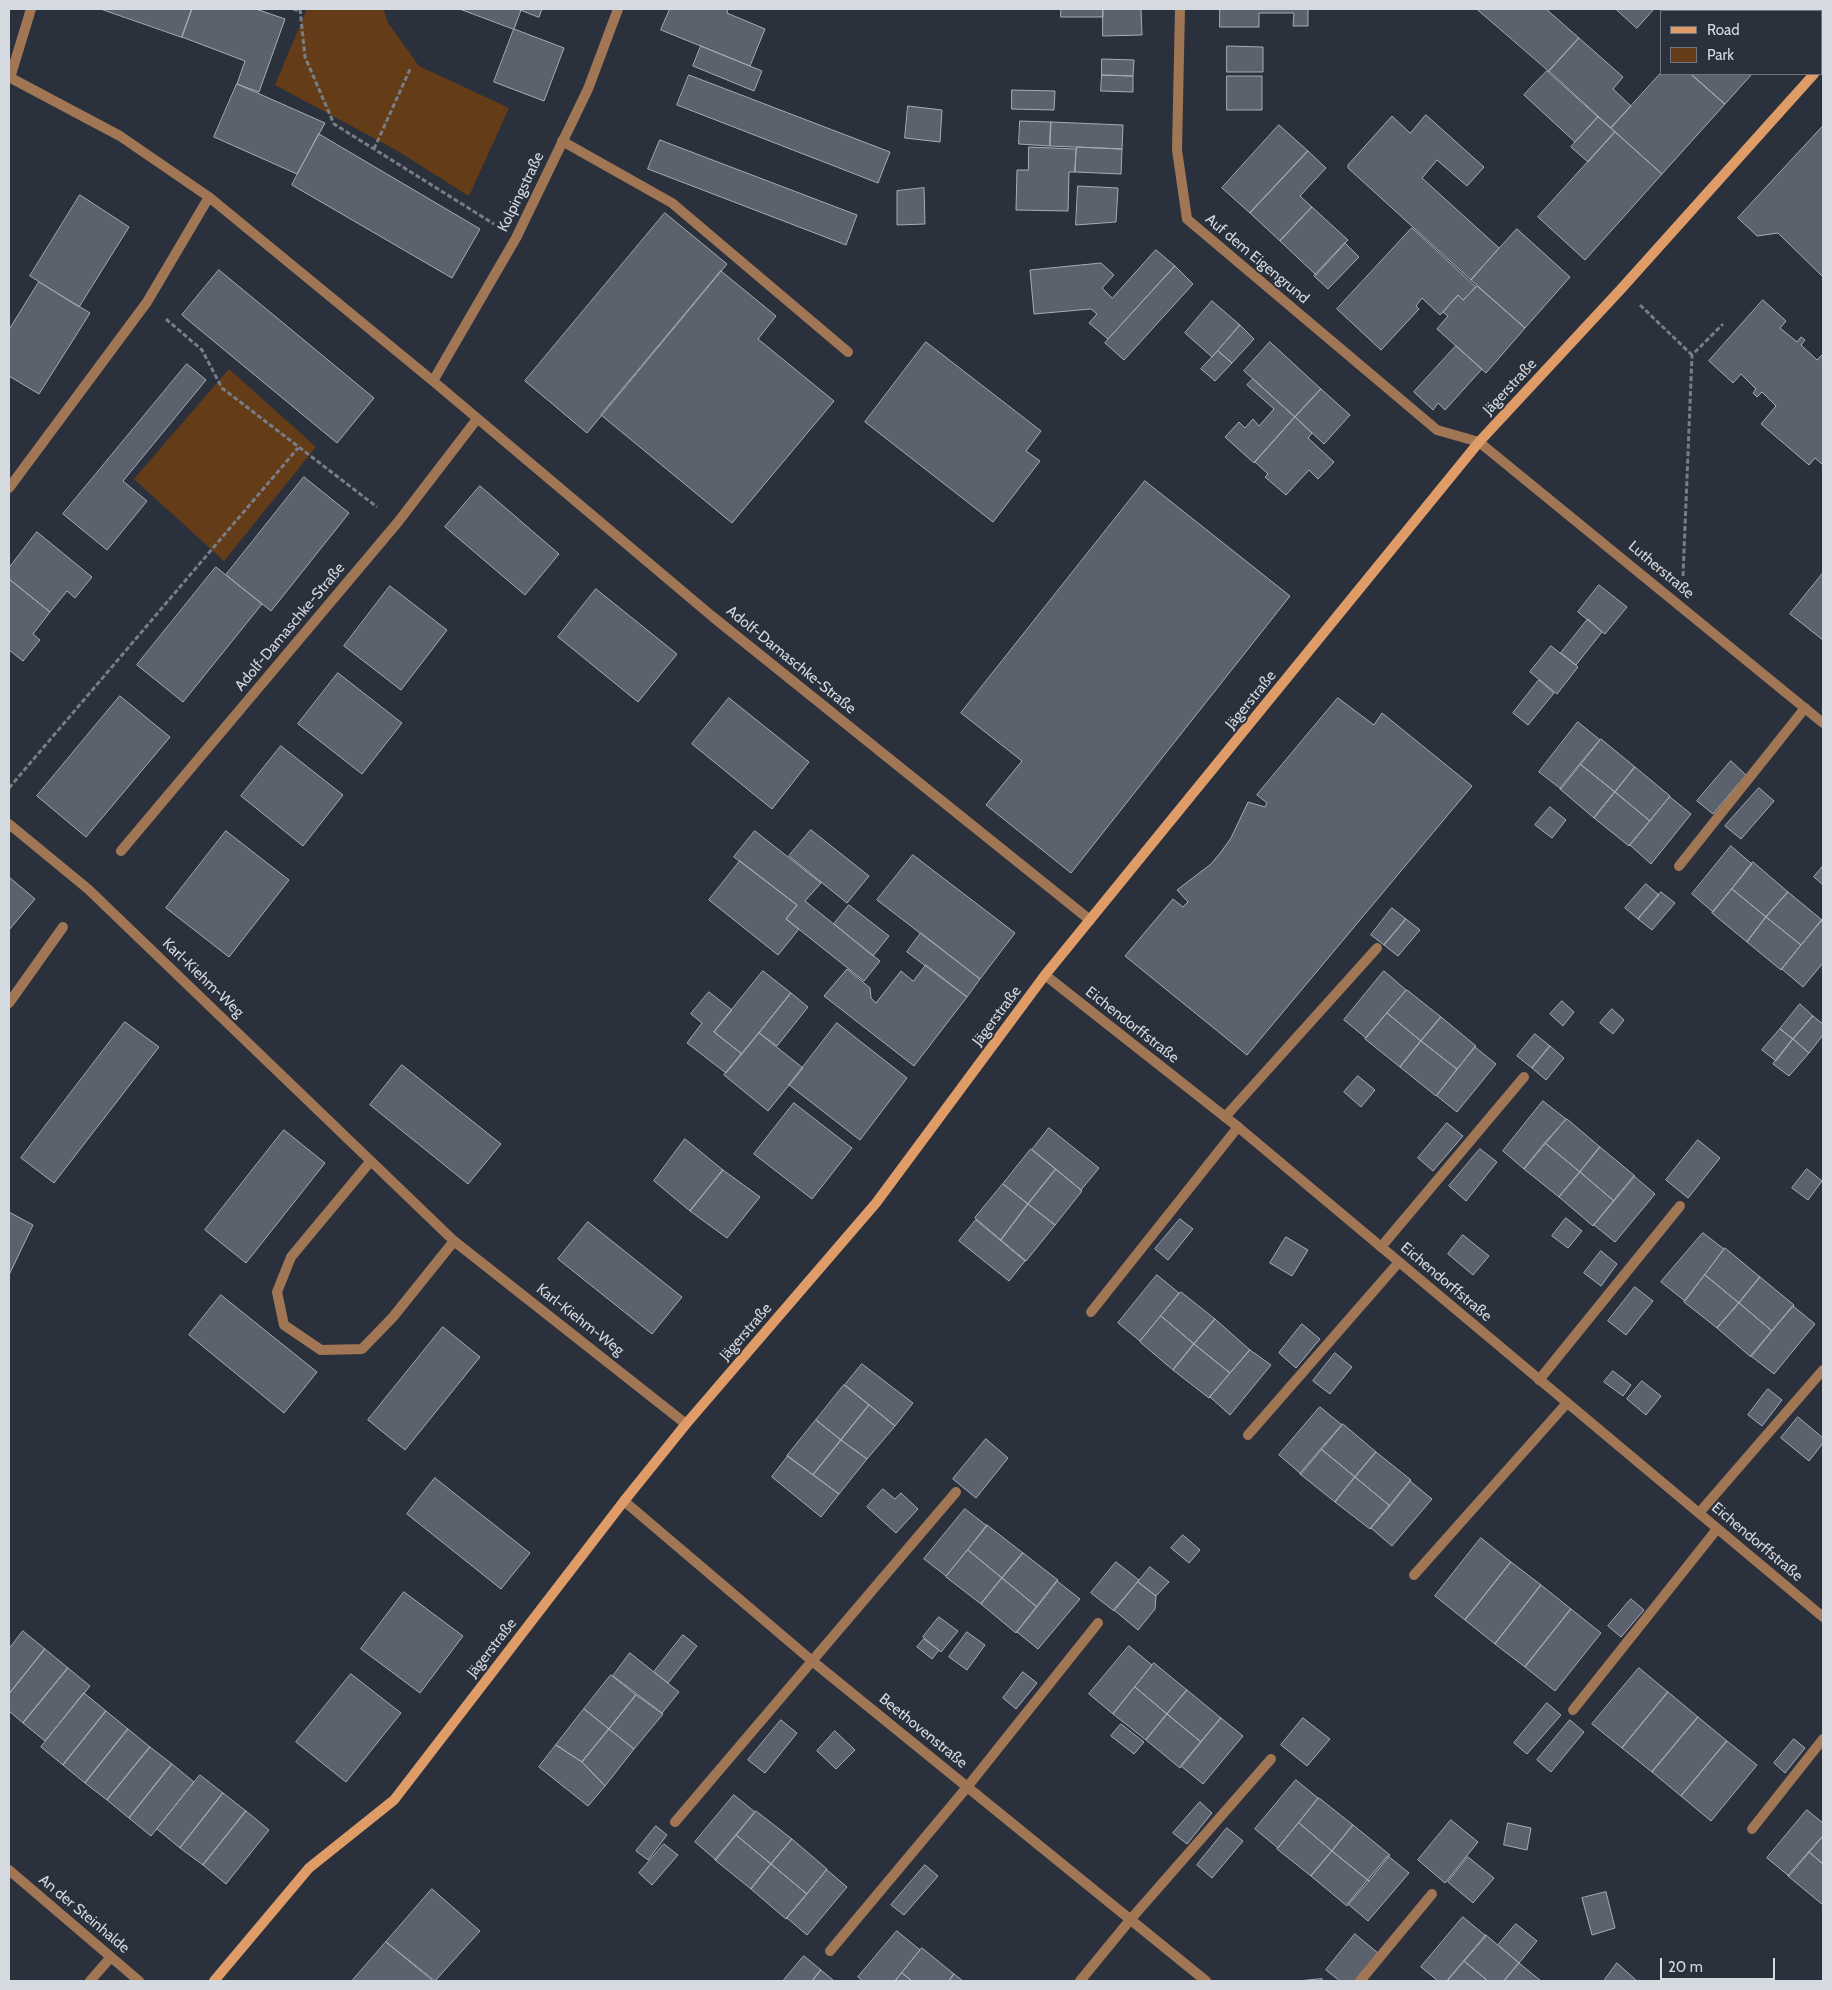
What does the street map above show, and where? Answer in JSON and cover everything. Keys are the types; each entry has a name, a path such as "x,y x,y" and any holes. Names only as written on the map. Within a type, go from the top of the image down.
{"street":[{"path":"10,78 31,9"},
{"name":"Kolpingstraße","path":"433,381 516,238 588,89 618,9"},
{"name":"Auf dem Eigengrund","path":"1180,9 1177,150 1186,219 1438,430 1479,442"},
{"path":"1822,69 1823,64"},
{"name":"Jägerstraße","path":"214,1981 309,1868 394,1800 624,1501 686,1424 876,1203 1045,976 1479,442 1622,288 1813,75"},
{"name":"Adolf-Damaschke-Straße","path":"10,78 120,136 209,197 433,381 713,617 1090,920"},
{"path":"562,141 672,203 848,352"},
{"path":"9,488 147,302 209,197"},
{"name":"Adolf-Damaschke-Straße","path":"121,851 398,522 477,419"},
{"name":"Lutherstraße","path":"1479,442 1823,723"},
{"path":"1679,866 1805,708"},
{"name":"Karl-Kiehm-Weg","path":"9,824 88,889 454,1242 686,1424"},
{"path":"9,1003 63,927"},
{"path":"1225,1117 1377,948"},
{"name":"Eichendorffstraße","path":"1045,976 1238,1127 1823,1617"},
{"path":"1381,1247 1524,1077"},
{"path":"1090,1312 1238,1127"},
{"path":"370,1162 291,1258 277,1292 284,1325 321,1350 362,1349 393,1317 454,1242"},
{"path":"1539,1380 1680,1206"},
{"path":"1248,1434 1399,1262"},
{"path":"1699,1513 1823,1370"},
{"path":"1414,1575 1567,1403"},
{"path":"675,1822 956,1492"},
{"name":"Beethovenstraße","path":"624,1501 811,1660 1206,1981"},
{"path":"1573,1710 1718,1528"},
{"path":"830,1950 968,1786 1098,1623"},
{"path":"1752,1829 1823,1739"},
{"path":"1080,1981 1130,1920 1271,1759"},
{"name":"An der Steinhalde","path":"9,1870 139,1981"},
{"path":"1360,1981 1432,1894"},
{"path":"90,1981 111,1957"}],"path":[{"path":"293,9 300,10 305,57 334,124 516,238"},
{"path":"374,149 412,67"},
{"path":"1622,288 1692,355"},
{"path":"147,302 202,350 222,388 298,448 398,522"},
{"path":"1682,606 1692,355 1723,324"},
{"path":"9,788 298,448"}],"green space":[{"path":"307,9 383,9 388,23 419,66 509,108 469,196 396,150 275,85"},
{"path":"229,369 316,447 224,561 134,479"}],"building":[{"path":"101,9 192,9 182,37"},
{"path":"192,9 256,9 285,19 259,92 237,84 245,61 182,37"},
{"path":"460,9 518,9 521,10 514,29"},
{"path":"518,9 542,9 539,17"},
{"path":"670,9 728,9 727,13 765,29 750,66 661,30"},
{"path":"1061,9 1103,9 1103,17 1061,17"},
{"path":"1103,9 1141,9 1142,35 1103,36"},
{"path":"1220,9 1308,9 1308,26 1293,26 1294,13 1259,13 1259,27 1220,27"},
{"path":"1477,9 1546,9 1579,38 1549,71"},
{"path":"1616,9 1654,9 1637,28"},
{"path":"1764,9 1766,10 1716,10"},
{"path":"1765,9 1809,9 1808,10"},
{"path":"514,29 564,48 544,101 494,82"},
{"path":"1579,38 1623,77 1613,89 1631,106 1611,128 1549,71"},
{"path":"701,46 762,71 754,91 693,66"},
{"path":"1227,46 1263,47 1263,72 1227,72"},
{"path":"1102,59 1134,60 1133,76 1102,75"},
{"path":"1547,71 1598,117 1575,142 1524,95"},
{"path":"1660,74 1692,75 1725,104 1662,174 1611,128"},
{"path":"689,75 890,152 878,183 677,105"},
{"path":"1102,75 1133,76 1133,92 1101,91"},
{"path":"1692,75 1751,75 1725,104"},
{"path":"1227,76 1262,76 1262,110 1227,110"},
{"path":"237,84 325,123 297,174 214,137"},
{"path":"1012,90 1055,91 1054,110 1012,109"},
{"path":"908,106 942,110 940,142 905,138"},
{"path":"1426,115 1484,167 1467,186 1437,160 1422,178 1499,248 1471,280 1348,168 1348,165 1392,116 1410,133"},
{"path":"1598,117 1615,132 1588,162 1571,147"},
{"path":"1020,121 1051,122 1050,146 1019,144"},
{"path":"1051,122 1123,125 1122,149 1050,146"},
{"path":"1279,125 1308,151 1250,213 1222,188"},
{"path":"1823,126 1823,277 1778,233 1757,236 1738,218"},
{"path":"1615,132 1662,174 1585,260 1538,217"},
{"path":"319,134 480,229 452,278 292,185"},
{"path":"660,140 857,215 846,245 648,169"},
{"path":"1029,147 1076,149 1075,172 1069,172 1068,211 1016,210 1017,170 1028,170"},
{"path":"1077,147 1122,149 1121,174 1075,172"},
{"path":"1308,151 1326,168 1300,196 1312,207 1280,241 1250,213"},
{"path":"1078,186 1118,188 1116,222 1076,225"},
{"path":"924,188 925,224 897,225 897,191"},
{"path":"80,195 129,227 79,307 30,276"},
{"path":"1312,207 1348,240 1316,275 1280,241"},
{"path":"665,213 727,264 587,433 525,381"},
{"path":"1412,228 1476,287 1463,300 1458,295 1440,315 1422,298 1416,306 1419,309 1381,350 1337,309"},
{"path":"1517,229 1570,277 1525,328 1471,280"},
{"path":"1345,243 1359,257 1328,289 1314,276"},
{"path":"1156,250 1175,266 1108,339 1089,323 1097,314 1091,309 1034,314 1030,270 1101,263 1114,275 1102,288 1112,298"},
{"path":"1175,266 1193,284 1124,360 1105,343"},
{"path":"219,270 374,398 337,443 182,315"},
{"path":"721,271 776,316 758,339 834,401 732,523 601,415"},
{"path":"39,282 90,313 39,394 9,376 9,330"},
{"path":"1477,286 1525,328 1486,373 1437,329 1448,316 1443,312 1458,295 1463,300"},
{"path":"1763,300 1786,321 1780,328 1797,342 1801,337 1805,340 1801,345 1817,360 1823,354 1823,465 1815,458 1809,465 1761,424 1776,406 1762,392 1757,397 1753,393 1756,389 1741,374 1733,383 1709,361"},
{"path":"1212,301 1240,325 1212,357 1185,333"},
{"path":"1240,325 1254,339 1232,363 1218,351"},
{"path":"926,342 1041,431 1026,451 1040,461 993,522 865,422"},
{"path":"1270,342 1321,389 1295,417 1244,371"},
{"path":"1456,346 1482,369 1445,410 1438,403 1433,410 1414,392"},
{"path":"1218,351 1232,363 1215,381 1201,369"},
{"path":"187,364 206,380 123,481 147,501 107,550 63,514"},
{"path":"1253,379 1295,417 1254,463 1225,437 1239,422 1245,428 1253,419 1259,426 1274,409 1247,385"},
{"path":"1321,389 1350,415 1324,444 1295,417"},
{"path":"1295,417 1312,433 1308,438 1334,462 1318,479 1309,470 1286,495 1265,477 1268,474 1255,462"},
{"path":"304,477 349,513 271,611 226,575"},
{"path":"1145,481 1290,596 1071,873 986,805 1022,761 961,713"},
{"path":"480,486 559,554 525,595 445,527"},
{"path":"37,532 92,577 75,598 67,591 50,612 9,579 9,568"},
{"path":"216,567 262,604 183,702 137,665"},
{"path":"1823,573 1823,640 1790,614"},
{"path":"9,579 50,612 33,634 40,640 23,661 9,650"},
{"path":"1599,585 1627,607 1605,634 1578,612"},
{"path":"390,586 447,630 401,690 344,646"},
{"path":"596,589 677,654 638,702 558,637"},
{"path":"1588,619 1602,632 1576,665 1561,653"},
{"path":"1551,646 1578,667 1557,694 1530,672"},
{"path":"338,673 402,723 362,774 298,724"},
{"path":"1539,680 1554,693 1528,725 1513,713"},
{"path":"120,696 170,737 86,837 37,796"},
{"path":"729,698 809,762 772,809 692,744"},
{"path":"1338,698 1374,725 1382,713 1472,786 1247,1055 1125,956 1173,899 1183,907 1188,902 1177,890 1211,864 1221,852 1231,838 1248,802 1265,807 1267,803 1257,795"},
{"path":"1578,722 1600,740 1561,789 1539,772"},
{"path":"1601,739 1635,767 1615,792 1580,764"},
{"path":"281,746 343,795 303,846 241,796"},
{"path":"1731,761 1746,775 1713,814 1697,801"},
{"path":"1580,764 1615,792 1594,818 1560,789"},
{"path":"1635,767 1670,796 1650,821 1615,792"},
{"path":"1759,788 1774,801 1741,839 1725,826"},
{"path":"1615,792 1650,821 1629,846 1594,818"},
{"path":"1670,797 1691,814 1651,864 1630,845"},
{"path":"1550,807 1566,820 1552,838 1535,825"},
{"path":"811,830 869,876 847,903 789,856"},
{"path":"226,831 289,880 229,957 166,908"},
{"path":"755,831 821,883 805,901 880,961 864,981 786,919 797,905 734,857"},
{"path":"1731,846 1752,864 1713,912 1692,894"},
{"path":"913,855 1015,933 980,979 877,900"},
{"path":"740,861 797,905 786,919 799,929 778,955 709,900"},
{"path":"1753,862 1788,892 1766,917 1732,889"},
{"path":"1823,866 1823,885 1814,877"},
{"path":"9,877 35,899 9,930"},
{"path":"1646,884 1659,895 1638,919 1625,908"},
{"path":"1732,889 1766,917 1747,942 1712,913"},
{"path":"1661,892 1675,903 1652,930 1638,919"},
{"path":"1788,892 1822,920 1801,945 1766,917"},
{"path":"849,905 889,936 873,956 834,924"},
{"path":"1392,908 1406,919 1384,945 1371,935"},
{"path":"1766,917 1801,945 1781,970 1747,942"},
{"path":"1406,919 1420,930 1398,956 1384,945"},
{"path":"1821,921 1823,923 1823,963 1803,987 1782,969"},
{"path":"921,933 980,979 967,997 907,952"},
{"path":"926,965 967,997 914,1066 824,996 847,969 870,988 871,998 876,1003 901,971 913,981"},
{"path":"763,971 791,993 742,1054 714,1032"},
{"path":"1384,971 1406,990 1366,1038 1344,1020"},
{"path":"1407,990 1441,1017 1421,1041 1387,1013"},
{"path":"709,992 732,1010 714,1032 742,1054 726,1073 687,1043 702,1023 691,1014"},
{"path":"791,993 808,1007 777,1046 759,1033"},
{"path":"1562,1001 1574,1012 1563,1026 1550,1014"},
{"path":"1800,1004 1813,1016 1793,1039 1780,1029"},
{"path":"1612,1009 1624,1020 1613,1034 1600,1023"},
{"path":"1387,1013 1421,1041 1400,1067 1365,1039"},
{"path":"1813,1016 1823,1024 1823,1035 1809,1053 1793,1039"},
{"path":"1441,1017 1476,1046 1457,1069 1421,1041"},
{"path":"125,1022 159,1047 54,1183 21,1158"},
{"path":"837,1023 907,1078 860,1140 789,1085"},
{"path":"1780,1029 1793,1039 1776,1061 1762,1050"},
{"path":"759,1033 803,1068 768,1111 724,1075"},
{"path":"1535,1034 1550,1046 1532,1068 1517,1056"},
{"path":"1793,1039 1809,1053 1789,1076 1773,1064"},
{"path":"1421,1041 1457,1069 1436,1096 1400,1067"},
{"path":"1550,1046 1564,1058 1546,1080 1532,1068"},
{"path":"1475,1047 1496,1064 1457,1112 1437,1096"},
{"path":"402,1065 501,1144 468,1184 370,1105"},
{"path":"1358,1076 1375,1090 1361,1107 1344,1092"},
{"path":"1543,1101 1566,1119 1524,1169 1503,1151"},
{"path":"794,1103 852,1148 812,1199 754,1154"},
{"path":"1567,1119 1600,1147 1580,1172 1545,1143"},
{"path":"1447,1123 1463,1136 1433,1171 1418,1158"},
{"path":"1049,1128 1099,1168 1081,1190 1032,1150"},
{"path":"284,1130 325,1163 246,1263 205,1230"},
{"path":"685,1139 723,1170 690,1211 654,1181"},
{"path":"1698,1140 1720,1158 1688,1198 1666,1180"},
{"path":"1545,1143 1580,1172 1559,1197 1524,1169"},
{"path":"1600,1147 1635,1176 1614,1201 1580,1172"},
{"path":"1031,1149 1056,1169 1028,1204 1003,1184"},
{"path":"1480,1149 1497,1162 1466,1201 1449,1186"},
{"path":"1056,1169 1082,1191 1055,1225 1028,1204"},
{"path":"1807,1169 1822,1181 1808,1200 1792,1188"},
{"path":"723,1170 760,1197 727,1238 690,1211"},
{"path":"1580,1172 1614,1201 1593,1226 1559,1197"},
{"path":"1634,1176 1655,1194 1615,1242 1594,1225"},
{"path":"1003,1184 1028,1204 1001,1240 975,1218"},
{"path":"1028,1204 1055,1225 1026,1261 1001,1240"},
{"path":"9,1212 33,1225 9,1275"},
{"path":"1566,1218 1582,1231 1568,1248 1552,1236"},
{"path":"1180,1219 1193,1229 1168,1260 1155,1249"},
{"path":"976,1220 1025,1261 1009,1281 959,1241"},
{"path":"588,1222 682,1297 652,1334 558,1259"},
{"path":"1703,1233 1724,1249 1685,1301 1661,1282"},
{"path":"1463,1235 1489,1256 1473,1275 1448,1254"},
{"path":"1286,1237 1308,1250 1292,1276 1270,1263"},
{"path":"1725,1248 1760,1277 1739,1303 1705,1275"},
{"path":"1601,1251 1617,1264 1601,1286 1584,1273"},
{"path":"1157,1275 1179,1293 1140,1341 1118,1323"},
{"path":"1705,1275 1739,1303 1717,1328 1684,1302"},
{"path":"1760,1277 1794,1305 1772,1331 1739,1303"},
{"path":"1635,1287 1653,1301 1626,1335 1608,1321"},
{"path":"1181,1292 1215,1319 1194,1344 1161,1316"},
{"path":"221,1295 317,1372 284,1413 189,1335"},
{"path":"1739,1303 1772,1331 1751,1357 1717,1328"},
{"path":"1793,1306 1815,1324 1774,1374 1751,1356"},
{"path":"1161,1316 1194,1344 1173,1370 1140,1342"},
{"path":"1215,1319 1250,1350 1230,1373 1194,1344"},
{"path":"1302,1324 1320,1339 1296,1368 1279,1353"},
{"path":"443,1327 480,1357 405,1450 368,1420"},
{"path":"1194,1344 1230,1373 1209,1398 1173,1370"},
{"path":"1250,1350 1271,1365 1230,1415 1210,1397"},
{"path":"1335,1353 1352,1367 1330,1394 1313,1381"},
{"path":"862,1364 913,1403 895,1426 845,1385"},
{"path":"1613,1371 1631,1385 1623,1396 1604,1382"},
{"path":"1642,1381 1661,1396 1646,1415 1627,1399"},
{"path":"844,1385 869,1405 841,1440 816,1420"},
{"path":"1768,1389 1782,1400 1762,1426 1748,1415"},
{"path":"869,1405 895,1426 867,1459 841,1440"},
{"path":"1320,1407 1342,1425 1301,1474 1279,1455"},
{"path":"1798,1417 1823,1438 1823,1443 1809,1461 1781,1438"},
{"path":"816,1420 841,1440 813,1475 787,1456"},
{"path":"1343,1424 1376,1452 1355,1477 1321,1449"},
{"path":"986,1439 1008,1458 976,1498 953,1479"},
{"path":"841,1440 867,1459 839,1494 813,1475"},
{"path":"1321,1449 1355,1477 1335,1502 1300,1474"},
{"path":"1376,1452 1411,1480 1390,1506 1355,1477"},
{"path":"788,1456 839,1494 821,1517 772,1477"},
{"path":"1355,1477 1390,1506 1370,1529 1335,1502"},
{"path":"435,1478 530,1553 501,1589 407,1514"},
{"path":"1410,1481 1432,1499 1392,1546 1371,1528"},
{"path":"883,1489 895,1499 901,1493 918,1509 896,1533 867,1507"},
{"path":"965,1509 987,1526 946,1576 924,1559"},
{"path":"987,1525 1023,1553 1002,1578 968,1550"},
{"path":"1183,1535 1200,1550 1189,1563 1171,1548"},
{"path":"1481,1538 1511,1562 1465,1620 1435,1596"},
{"path":"968,1550 1002,1578 981,1604 946,1577"},
{"path":"1023,1553 1058,1580 1037,1607 1002,1578"},
{"path":"1116,1562 1139,1580 1114,1611 1091,1593"},
{"path":"1511,1562 1541,1585 1495,1644 1465,1620"},
{"path":"1150,1567 1169,1582 1156,1596 1138,1582"},
{"path":"1002,1578 1037,1607 1016,1633 981,1604"},
{"path":"1057,1581 1080,1599 1038,1649 1017,1632"},
{"path":"1138,1582 1156,1596 1155,1609 1138,1630 1114,1610"},
{"path":"1541,1585 1571,1609 1525,1667 1495,1644"},
{"path":"404,1592 463,1636 420,1693 361,1649"},
{"path":"1631,1599 1644,1610 1621,1637 1608,1626"},
{"path":"1571,1609 1601,1633 1555,1691 1525,1667"},
{"path":"939,1617 958,1631 941,1652 923,1637"},
{"path":"23,1631 45,1649 9,1694 9,1649"},
{"path":"967,1632 985,1645 967,1670 949,1657"},
{"path":"683,1635 697,1646 668,1683 654,1672"},
{"path":"924,1639 939,1650 932,1659 917,1647"},
{"path":"1129,1646 1152,1665 1113,1714 1089,1694"},
{"path":"45,1649 68,1668 23,1723 9,1711 9,1694"},
{"path":"630,1653 679,1692 662,1713 613,1676"},
{"path":"1154,1663 1187,1690 1167,1714 1135,1687"},
{"path":"68,1668 90,1686 45,1741 23,1723"},
{"path":"1639,1668 1668,1692 1622,1748 1592,1724"},
{"path":"1023,1672 1037,1683 1016,1709 1003,1698"},
{"path":"351,1674 401,1713 346,1782 296,1742"},
{"path":"611,1675 636,1695 609,1729 584,1709"},
{"path":"1135,1687 1167,1714 1146,1740 1113,1714"},
{"path":"1187,1690 1221,1718 1201,1742 1167,1714"},
{"path":"1668,1692 1698,1717 1652,1772 1622,1748"},
{"path":"84,1693 106,1711 63,1765 41,1747"},
{"path":"636,1695 663,1714 634,1749 609,1729"},
{"path":"1547,1703 1561,1715 1527,1754 1514,1743"},
{"path":"584,1709 609,1729 582,1762 556,1745"},
{"path":"106,1711 128,1729 85,1783 63,1765"},
{"path":"1167,1714 1201,1742 1180,1768 1146,1740"},
{"path":"1698,1717 1727,1741 1681,1796 1652,1772"},
{"path":"1221,1718 1243,1736 1203,1784 1181,1766"},
{"path":"1303,1718 1330,1739 1307,1766 1281,1745"},
{"path":"781,1720 797,1733 765,1773 748,1760"},
{"path":"1570,1720 1584,1732 1551,1772 1537,1760"},
{"path":"1121,1724 1144,1742 1134,1754 1111,1736"},
{"path":"128,1729 150,1747 107,1800 85,1783"},
{"path":"609,1729 634,1749 605,1786 582,1762"},
{"path":"835,1731 855,1750 836,1769 817,1751"},
{"path":"1794,1739 1805,1748 1785,1773 1774,1763"},
{"path":"1727,1741 1757,1765 1711,1821 1681,1796"},
{"path":"556,1745 582,1762 605,1786 588,1806 539,1767"},
{"path":"150,1747 172,1764 129,1818 107,1800"},
{"path":"172,1764 194,1782 151,1836 129,1818"},
{"path":"200,1775 223,1793 180,1848 157,1829"},
{"path":"1296,1780 1318,1798 1278,1848 1255,1829"},
{"path":"223,1793 246,1811 203,1865 180,1848"},
{"path":"734,1795 755,1812 716,1860 695,1842"},
{"path":"1319,1798 1353,1825 1332,1851 1299,1823"},
{"path":"1200,1802 1212,1813 1187,1844 1173,1833"},
{"path":"1807,1810 1823,1823 1823,1836 1789,1876 1767,1858"},
{"path":"246,1811 269,1830 226,1884 203,1865"},
{"path":"756,1811 792,1839 771,1864 736,1835"},
{"path":"1451,1820 1478,1842 1445,1883 1418,1860"},
{"path":"1299,1823 1332,1851 1311,1876 1277,1849"},
{"path":"1508,1823 1531,1828 1527,1850 1504,1845"},
{"path":"1353,1825 1390,1855 1369,1881 1332,1851"},
{"path":"656,1826 667,1835 648,1860 636,1851"},
{"path":"1227,1828 1243,1841 1212,1878 1197,1865"},
{"path":"736,1835 771,1864 751,1889 715,1860"},
{"path":"1823,1836 1823,1864 1809,1852"},
{"path":"792,1839 827,1869 807,1894 771,1864"},
{"path":"664,1844 678,1855 652,1885 639,1873"},
{"path":"1332,1851 1369,1881 1347,1906 1311,1876"},
{"path":"1809,1852 1823,1864 1823,1905 1788,1876"},
{"path":"1388,1856 1409,1873 1368,1921 1348,1904"},
{"path":"1468,1857 1494,1878 1473,1903 1448,1882"},
{"path":"771,1864 807,1894 786,1919 751,1889"},
{"path":"925,1865 938,1876 904,1915 891,1905"},
{"path":"827,1870 847,1887 807,1935 787,1918"},
{"path":"432,1889 480,1931 435,1981 386,1942"},
{"path":"1606,1892 1615,1928 1592,1935 1582,1898"},
{"path":"1463,1917 1486,1936 1447,1981 1438,1981 1421,1967"},
{"path":"1516,1924 1537,1941 1519,1963 1498,1945"},
{"path":"897,1931 920,1950 895,1981 863,1981 858,1977"},
{"path":"1355,1934 1378,1953 1355,1981 1340,1981 1326,1970"},
{"path":"1486,1935 1519,1963 1504,1981 1488,1981 1464,1961"},
{"path":"386,1942 433,1981 352,1981"},
{"path":"922,1948 954,1974 949,1981 912,1981 902,1973"},
{"path":"804,1956 821,1970 812,1981 783,1981"},
{"path":"1464,1961 1488,1981 1447,1981"},
{"path":"1519,1963 1541,1981 1504,1981"},
{"path":"1617,1963 1637,1981 1604,1981"},
{"path":"821,1970 834,1981 812,1981"},
{"path":"902,1973 912,1981 895,1981"},
{"path":"954,1974 963,1981 949,1981"},
{"path":"1322,1979 1322,1981 1298,1981"}]}
